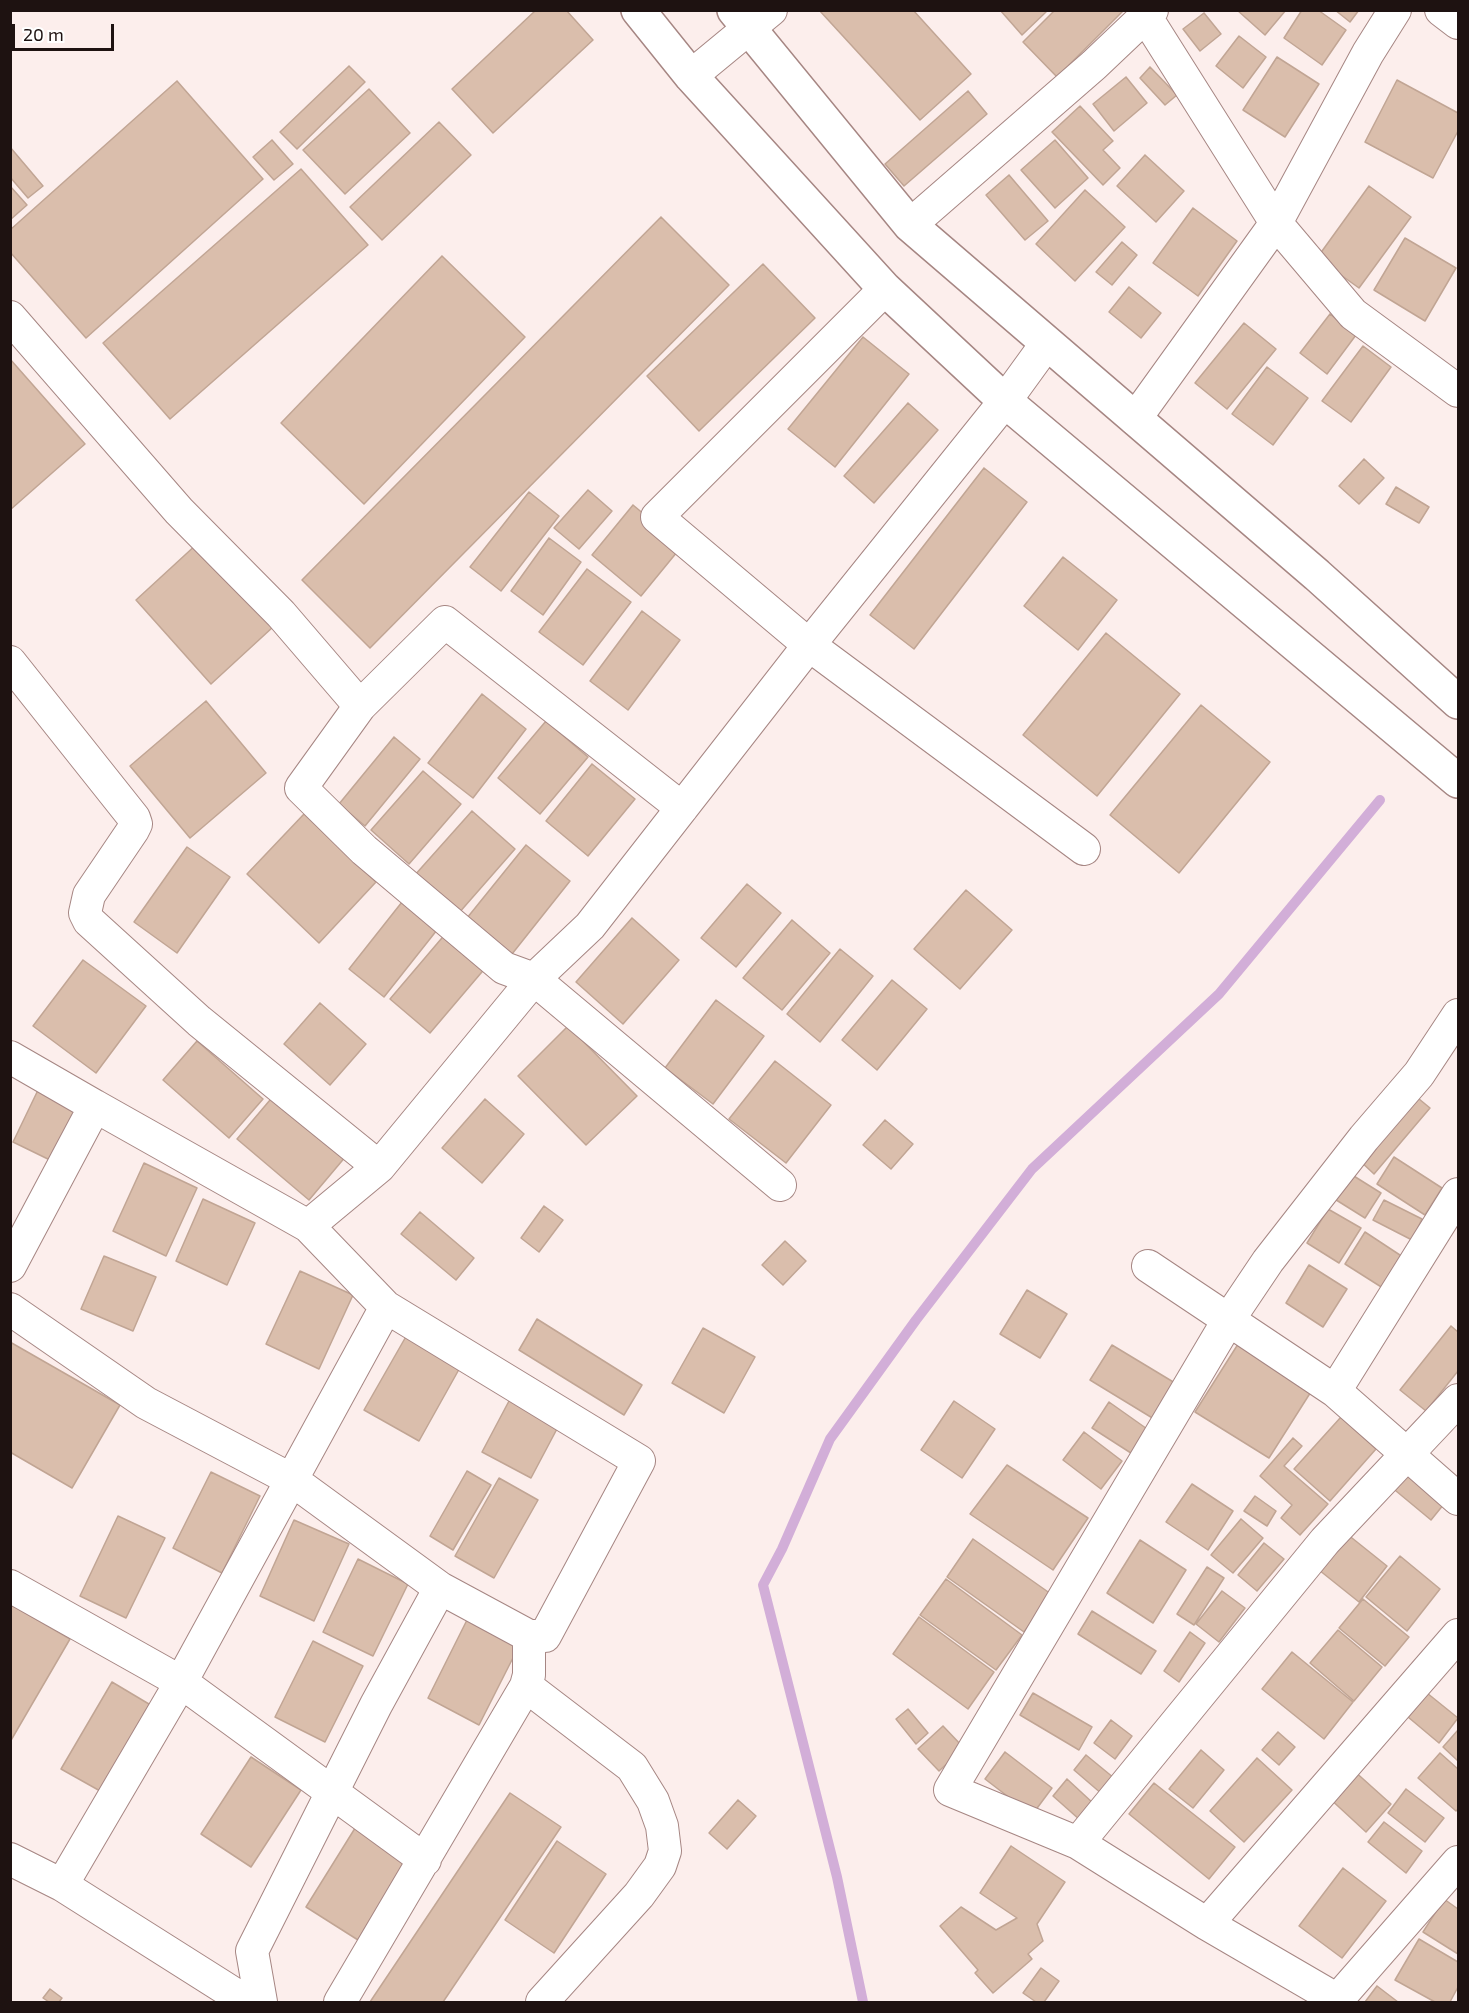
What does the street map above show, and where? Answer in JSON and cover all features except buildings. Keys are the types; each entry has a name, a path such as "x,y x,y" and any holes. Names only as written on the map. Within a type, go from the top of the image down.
{"main road":[{"path":"638,10 691,76 885,289 1005,401 1458,781"},
{"path":"751,16 910,225 1359,613 1458,702"}],"street":[{"path":"1136,419 1276,223 1368,53 1395,10"},
{"path":"1441,10 1458,23"},
{"path":"910,225 1094,65 1149,14 1276,223 1353,314 1458,391"},
{"path":"691,76 751,16"},
{"path":"885,289 657,517 809,645 1084,849"},
{"path":"10,317 179,511 281,614 360,706"},
{"path":"308,1226 379,1167 534,979 590,926 809,645 1005,401 1047,343"},
{"path":"682,808 445,622 360,706 301,788 363,850 504,968 534,979 780,1185"},
{"path":"10,662 134,818 136,825 133,831 89,895 85,913 89,921 199,1020 379,1167"},
{"path":"1458,1015 1419,1074 1364,1138 1268,1261 1229,1319 950,1790 1078,1843 1207,1924 1340,2001 1458,1863"},
{"path":"10,1057 308,1226 386,1307 639,1461 546,1636 529,1636 440,1588 292,1480 146,1403 10,1309"},
{"path":"10,1266 95,1106"},
{"path":"1335,1391 1458,1194"},
{"path":"1148,1266 1335,1391 1458,1499"},
{"path":"62,1885 181,1682 386,1307"},
{"path":"1078,1843 1325,1541 1458,1400"},
{"path":"10,1586 181,1682 425,1860"},
{"path":"261,2002 252,1951 331,1791 440,1588"},
{"path":"1207,1924 1458,1635"},
{"path":"340,2002 526,1686 530,1675 529,1636"},
{"path":"526,1686 633,1767 653,1801 662,1826 665,1851 660,1866 639,1895 542,2002"},
{"path":"10,1859 62,1885 247,2002"}],"waterway":[{"path":"863,2002 837,1877 763,1585 782,1549 830,1439 916,1320 1032,1169 1219,994 1380,800"}]}
